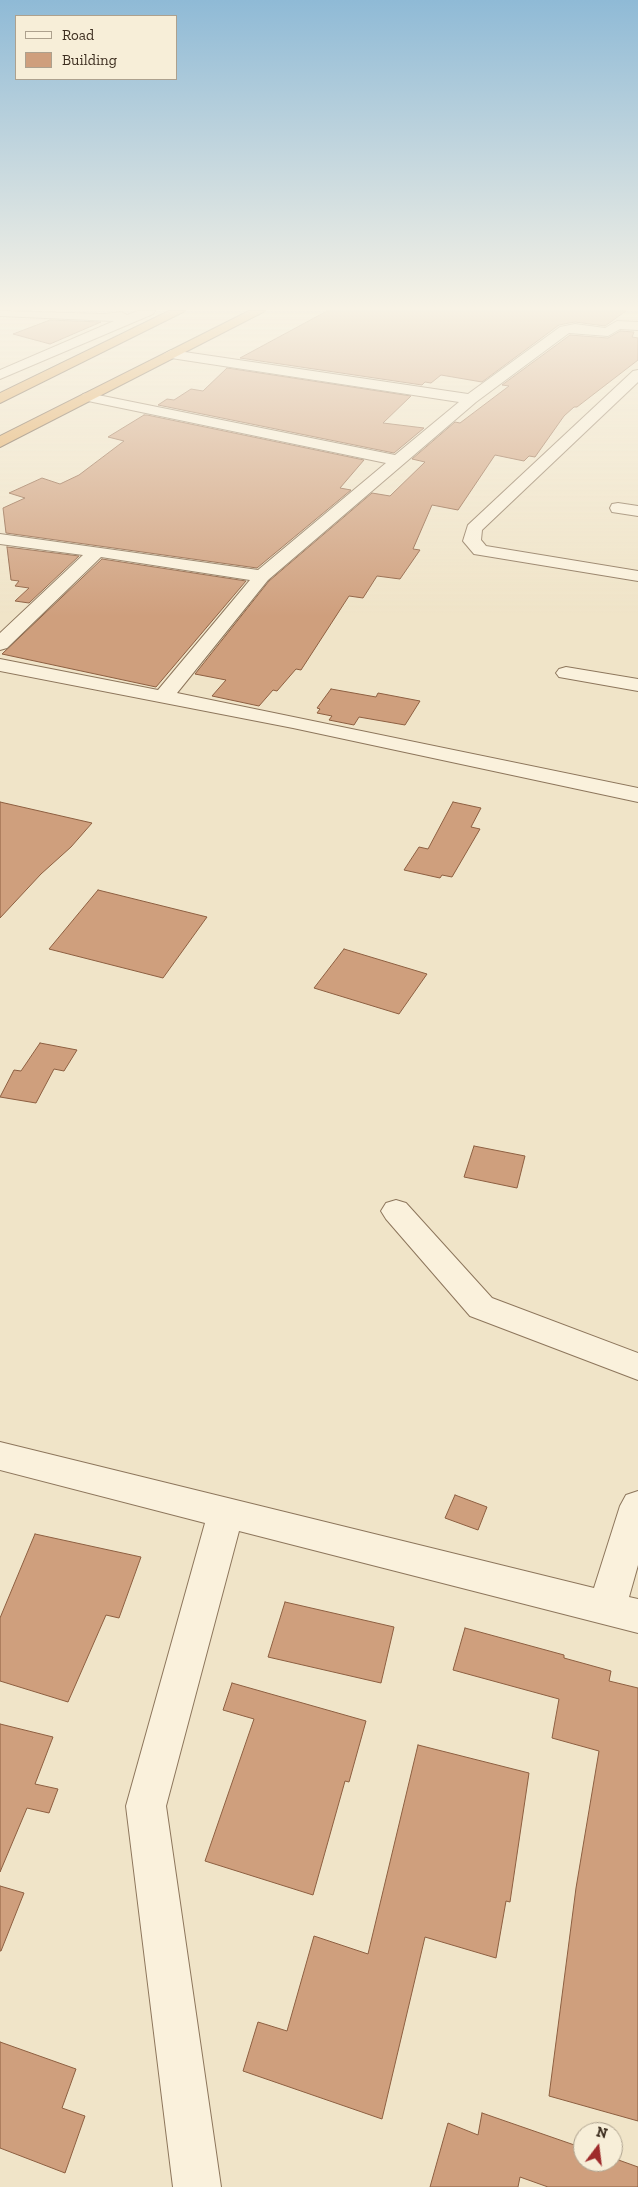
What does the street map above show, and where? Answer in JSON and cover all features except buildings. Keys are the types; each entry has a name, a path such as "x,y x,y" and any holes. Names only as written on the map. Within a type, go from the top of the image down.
{"highway":[{"path":"0,442 57,413"}],"street":[{"path":"167,413 397,460"},
{"path":"163,697 262,576 454,413"},
{"path":"597,413 474,529 472,541 480,550 638,576"},
{"path":"618,508 638,511"},
{"path":"0,539 97,551 262,576"},
{"path":"0,644 97,551"},
{"path":"0,665 638,795"},
{"path":"566,673 638,685"},
{"path":"396,1211 481,1307 638,1367"},
{"path":"0,1456 622,1611 638,1506"},
{"path":"197,2187 146,1806 226,1512"}]}
